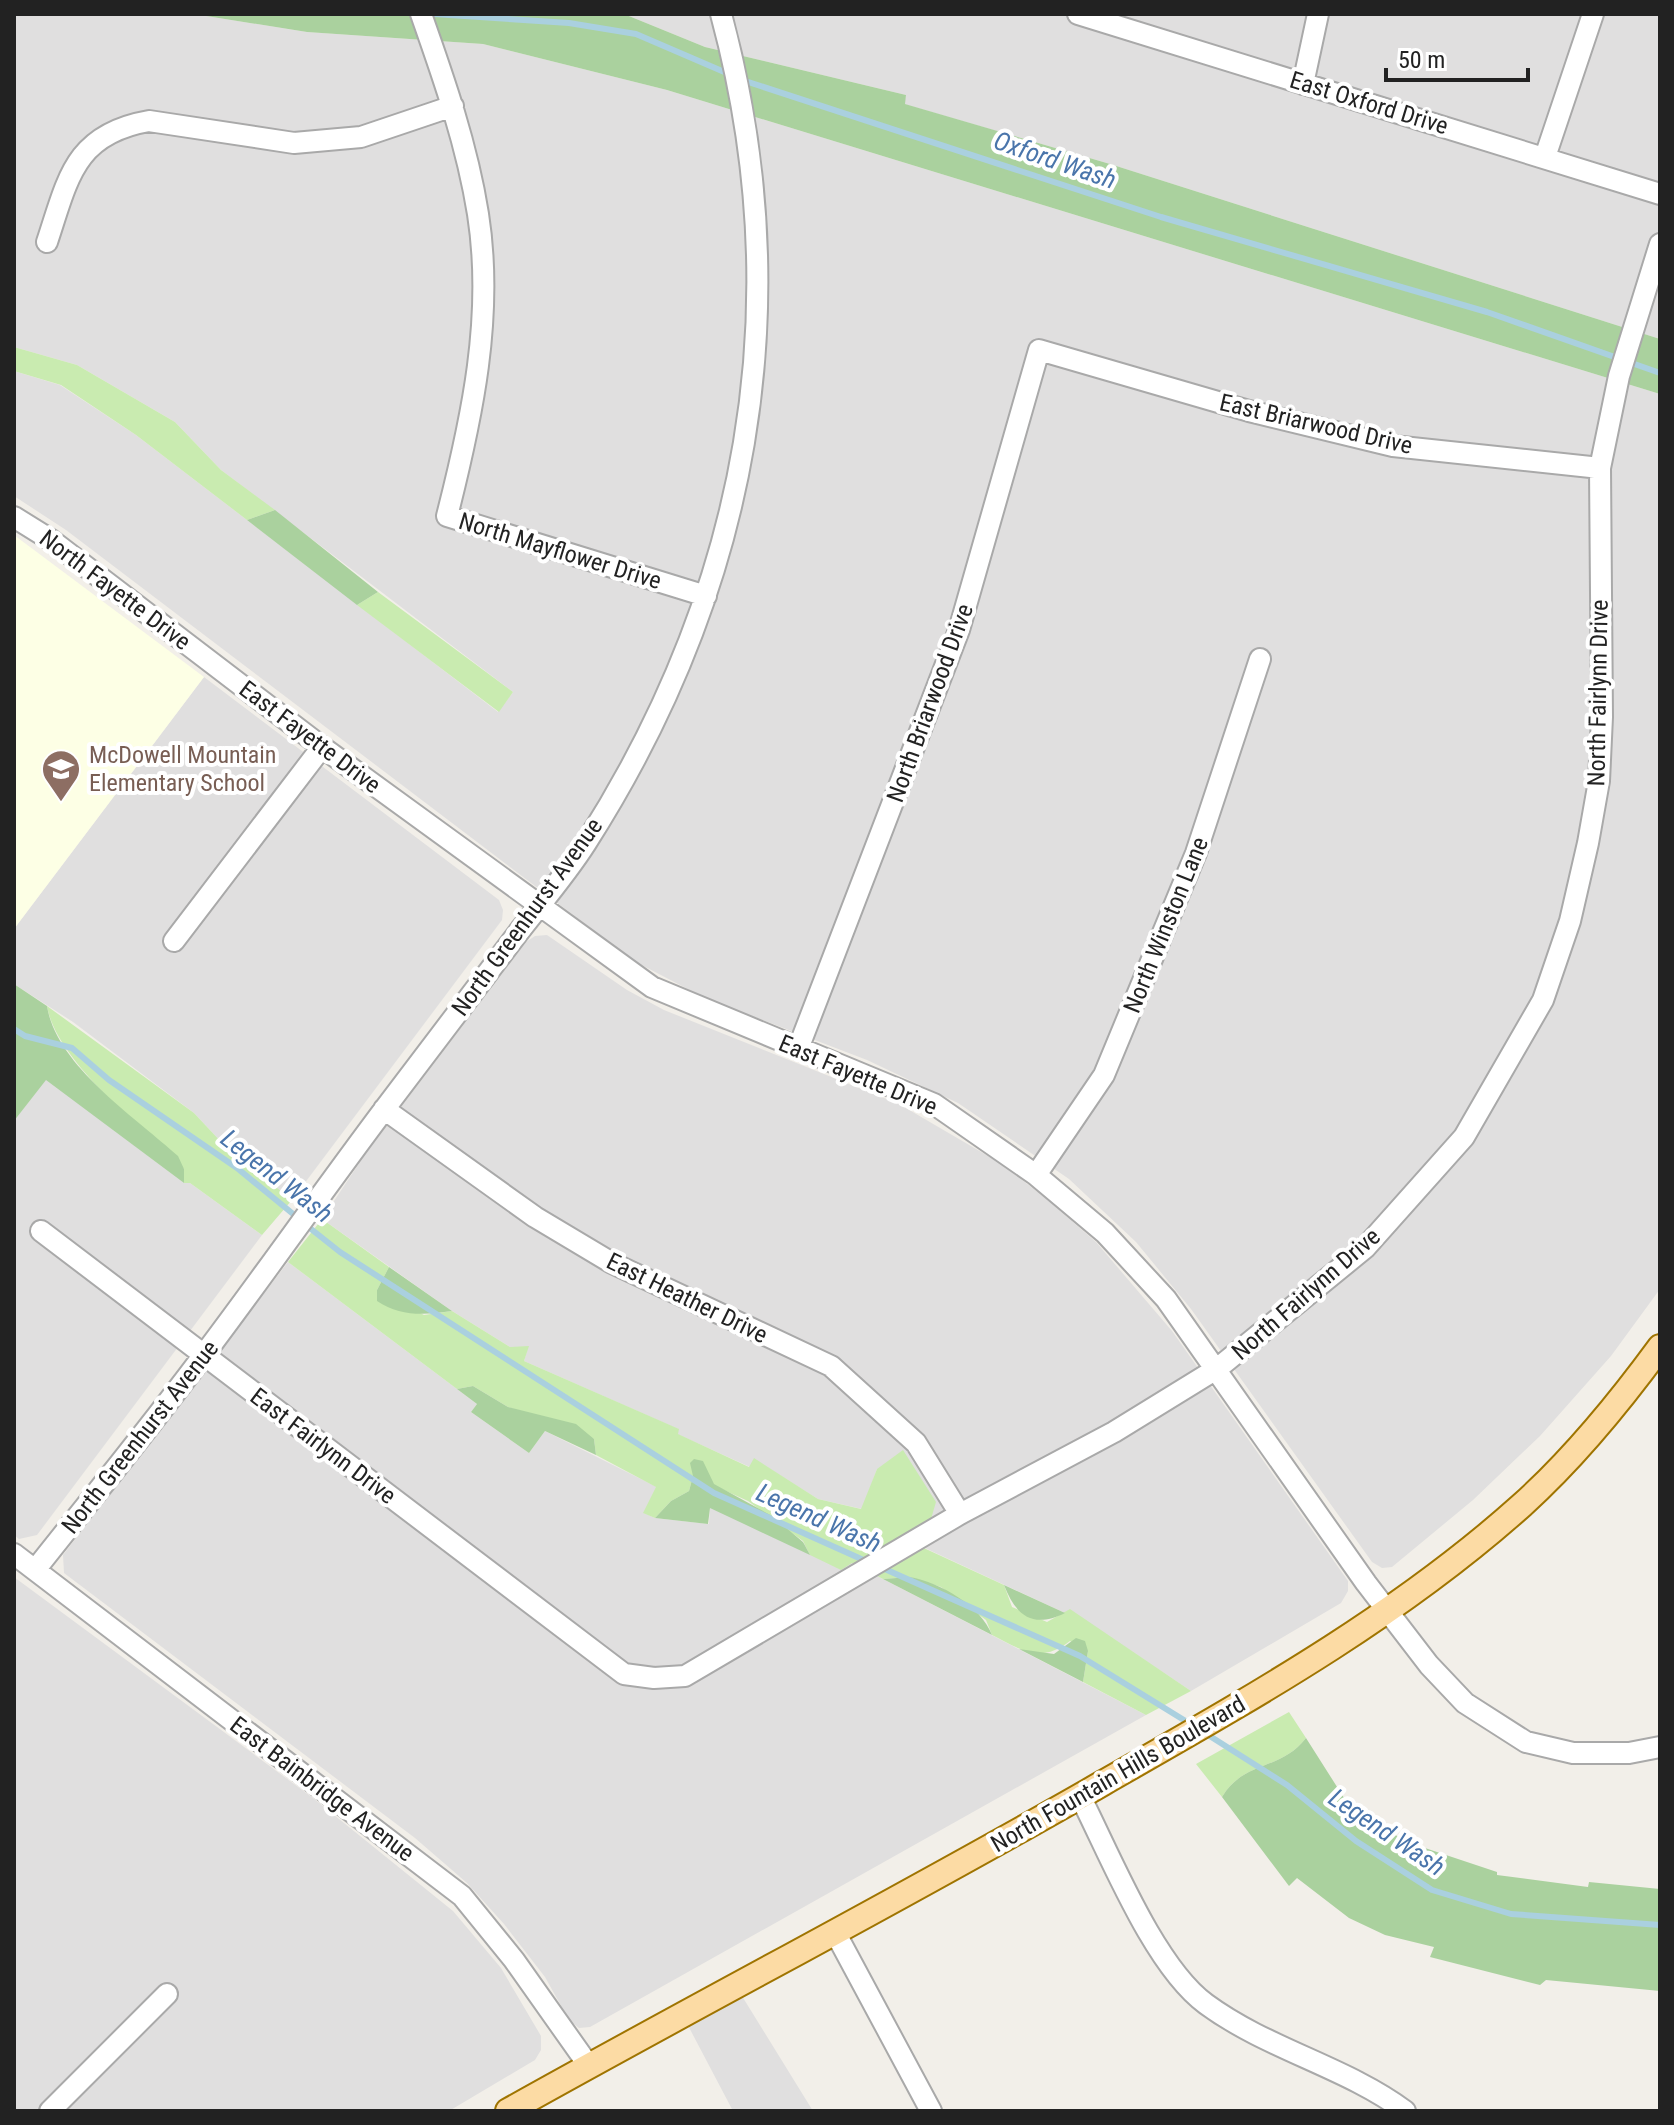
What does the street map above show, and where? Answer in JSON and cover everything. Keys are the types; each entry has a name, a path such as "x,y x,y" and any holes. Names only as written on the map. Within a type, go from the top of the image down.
{"main road":[{"name":"North Fountain Hills Boulevard","path":"508,2111 836,1934 1080,1796 1286,1678 1388,1612 1523,1504 1606,1415 1660,1347"}],"street":[{"name":"North Mayflower Drive","path":"421,14 453,106 478,215 482,269 477,383 447,516 706,596"},
{"name":"North Greenhurst Avenue","path":"35,1570 204,1355 384,1109 585,845 653,729 689,648 740,468 755,350 758,275 755,175 739,78 721,14"},
{"name":"East Oxford Drive","path":"1078,14 1660,194"},
{"path":"1303,84 1318,14"},
{"path":"1545,157 1593,14"},
{"path":"47,242 71,168 101,137 126,125 149,121 294,143 361,137 453,106"},
{"name":"North Fairlynn Drive","path":"603,1660 624,1674 654,1678 685,1676 960,1514 1114,1432 1218,1368 1365,1248 1464,1137 1543,1000 1570,921 1599,781 1600,468 1619,376 1660,244"},
{"name":"East Briarwood Drive","path":"1039,350 1249,411 1393,446 1600,468"},
{"name":"North Briarwood Drive","path":"798,1049 959,630 1039,350"},
{"name":"North Fayette Drive","path":"14,517 51,540 214,664"},
{"name":"North Winston Lane","path":"1036,1175 1104,1075 1196,853 1260,659"},
{"name":"East Fayette Drive","path":"214,664 322,747 652,987 934,1104 1036,1175 1105,1233 1166,1299 1218,1368 1388,1612 1429,1665 1465,1703 1526,1742 1573,1753 1629,1753 1660,1747"},
{"path":"174,941 322,747"},
{"name":"East Heather Drive","path":"384,1109 535,1217 612,1263 831,1366 916,1443 960,1514"},
{"name":"East Fairlynn Drive","path":"41,1231 603,1660"},
{"name":"East Bainbridge Avenue","path":"14,1554 462,1896 514,1960 589,2066"},
{"path":"1080,1796 1141,1917 1169,1963 1204,2003 1297,2057 1381,2093 1405,2111"},
{"path":"836,1934 931,2111"},
{"path":"50,2111 167,1994"}],"shaded area":[{"path":"14,14 194,14 307,32 483,44 667,90 1660,394 1660,1289 1611,1356 1540,1436 1473,1500 1392,1567 1382,1568 1372,1562 1191,1309 1136,1242 1069,1179 958,1103 867,1060 705,998 634,961 66,530 14,496 14,371 60,385 136,435 498,712 513,692 221,470 175,422 77,365 14,347"},
{"path":"624,14 1660,14 1660,339 1110,164 904,104 906,95 705,47"},
{"name":"McDowell Mountain Elementary School","path":"14,535 204,677 14,929"},
{"path":"204,677 499,900 503,910 502,920 292,1200 224,1145 194,1113 73,1022 14,984 14,929"},
{"path":"547,935 627,990 664,1010 899,1104 1000,1163 1044,1197 1096,1242 1172,1331 1348,1581 1348,1591 1341,1603 1191,1691 1070,1610 1065,1613 899,1536 930,1519 877,1469 862,1509 818,1499 754,1459 750,1467 677,1434 678,1429 524,1361 528,1347 510,1347 452,1311 322,1219 364,1156 526,942 535,936"},
{"path":"46,1079 184,1183 190,1183 262,1235 37,1535 19,1539 14,1535 14,1121"},
{"path":"288,1262 477,1404 471,1412 529,1453 545,1431 657,1487 644,1513 655,1518 709,1524 710,1507 852,1563 1146,1715 590,2027 579,2028 569,2020 545,1977 467,1883 415,1838 64,1573 63,1555"},
{"path":"14,1577 313,1798 453,1911 501,1968 541,2036 541,2050 535,2060 449,2111 14,2111"},
{"path":"737,1988 813,2111 733,2111 683,2016"}],"green space":[{"path":"194,14 624,14 705,47 906,95 905,104 1110,164 1660,339 1660,394 667,90 483,44 307,32"},
{"path":"14,347 77,365 175,422 221,470 275,510 247,520 136,435 61,385 14,371"},
{"path":"275,510 378,592 357,605 247,520"},
{"path":"378,592 513,692 499,712 357,605"},
{"path":"14,984 47,1006 53,1028 81,1069 178,1156 184,1169 184,1183 46,1080 14,1121"},
{"path":"47,1006 194,1113 224,1145 292,1200 262,1235 190,1183 184,1183 184,1169 84,1071 54,1027"},
{"path":"322,1219 389,1267 377,1290 424,1315 452,1311 510,1347 529,1346 524,1361 679,1429 678,1434 749,1467 754,1458 818,1499 861,1509 877,1469 903,1450 936,1502 931,1519 900,1537 1004,1585 1012,1607 1047,1622 1070,1609 1191,1691 1146,1715 1083,1682 1088,1651 1070,1641 1050,1652 1040,1653 1012,1646 992,1635 986,1620 941,1587 910,1577 883,1579 852,1563 841,1570 810,1555 803,1541 748,1501 693,1476 689,1491 671,1501 655,1518 643,1513 656,1487 596,1455 594,1439 508,1407 473,1386 457,1389 288,1262"},
{"path":"389,1267 452,1311 404,1312 377,1301 377,1290"},
{"path":"473,1386 508,1407 576,1424 594,1439 596,1455 545,1431 529,1453 471,1412 477,1404 457,1389"},
{"path":"694,1459 703,1461 714,1484 772,1516 803,1542 810,1555 710,1508 708,1524 655,1518 671,1501 689,1491 693,1476 690,1463"},
{"path":"910,1577 958,1597 979,1615 992,1635 883,1579"},
{"path":"1004,1585 1065,1613 1044,1620 1027,1617 1014,1605"},
{"path":"1076,1638 1085,1641 1088,1651 1083,1682 1019,1649 1054,1654"},
{"path":"1289,1712 1306,1738 1285,1756 1241,1777 1222,1797 1196,1764"},
{"path":"1306,1738 1346,1801 1416,1849 1419,1846 1497,1872 1497,1875 1588,1887 1589,1882 1660,1889 1660,1991 1546,1980 1540,1985 1430,1957 1434,1947 1385,1935 1349,1918 1297,1878 1289,1886 1222,1797 1241,1777 1285,1756"}],"waterway":[{"name":"Oxford Wash","path":"434,14 569,23 636,34 729,74"},
{"name":"Oxford Wash","path":"739,79 1161,217 1487,312 1660,373"},
{"name":"Legend Wash","path":"14,1029 25,1036 72,1048 109,1080 237,1168 298,1218"},
{"name":"Legend Wash","path":"306,1225 340,1252 714,1493 868,1562"},
{"name":"Legend Wash","path":"878,1566 1080,1656 1192,1725"},
{"name":"Legend Wash","path":"1205,1733 1287,1785 1356,1841 1432,1890 1511,1914 1660,1925"}],"place":[{"name":"McDowell Mountain Elementary School","path":"61,803"}]}
